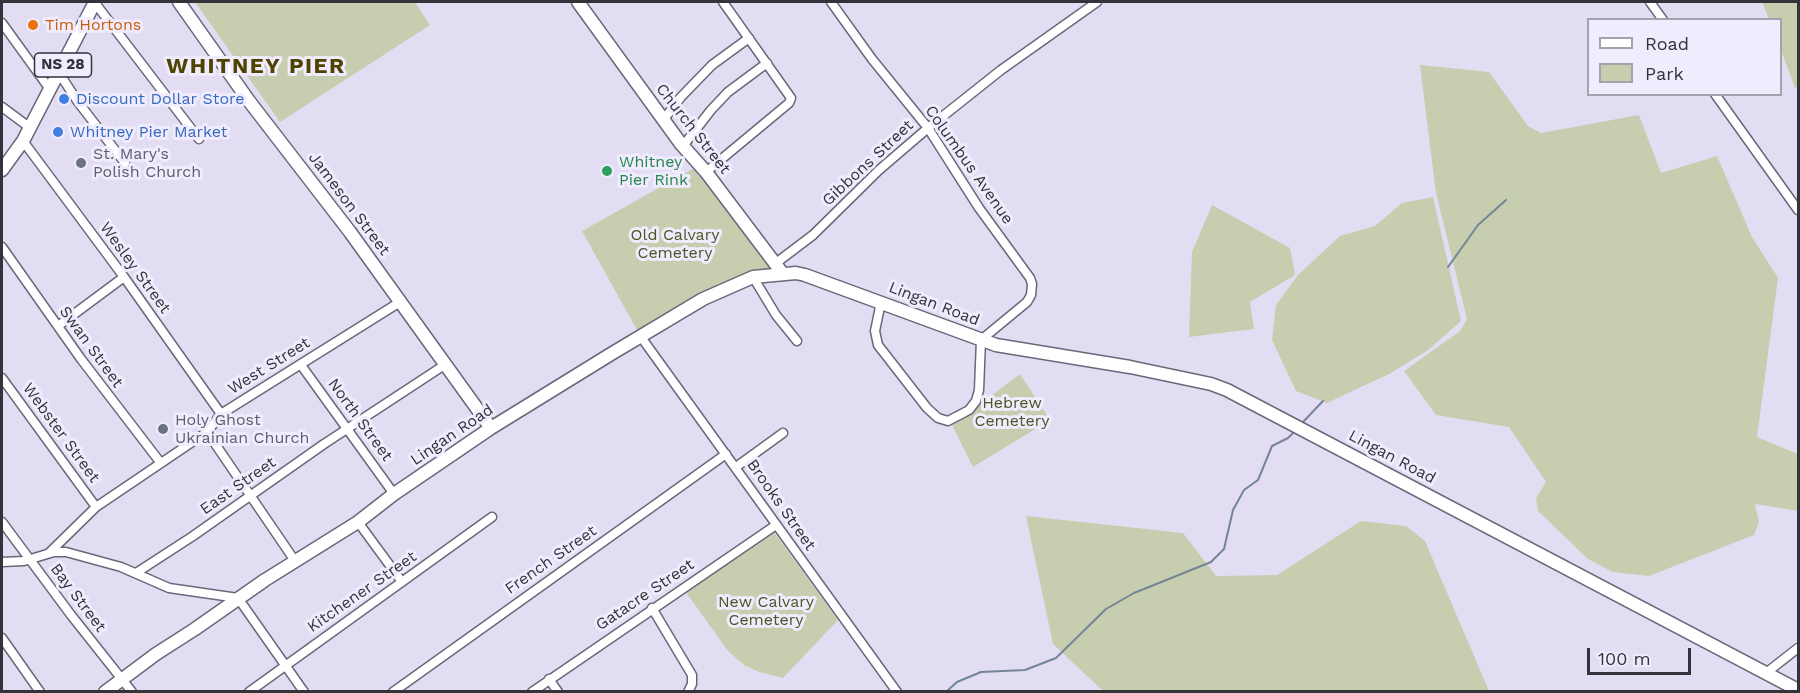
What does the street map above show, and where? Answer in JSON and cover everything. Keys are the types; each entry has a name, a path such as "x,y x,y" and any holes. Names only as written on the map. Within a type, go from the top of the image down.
{"street":[{"name":"Jameson Street","path":"179,2 249,101 350,232 491,428"},
{"name":"Church Street","path":"578,2 683,146 706,172 783,274"},
{"path":"706,172 791,99 723,2"},
{"name":"Columbus Avenue","path":"831,2 872,59 928,128 976,203 1030,278 1031,295 1027,302 981,340"},
{"name":"Gibbons Street","path":"776,263 813,235 879,170 928,128 1001,70 1096,2"},
{"path":"1650,2 1662,18"},
{"path":"91,4 199,139"},
{"name":"NS 28","path":"2,170 22,141 59,73 91,4"},
{"path":"2,23 49,88"},
{"path":"664,119 681,97 712,65 748,38"},
{"path":"683,146 719,101 737,84 767,63"},
{"path":"59,73 78,102 125,163"},
{"path":"1715,96 1798,210"},
{"path":"2,107 29,127"},
{"name":"Wesley Street","path":"22,141 124,277 221,414"},
{"name":"Swan Street","path":"2,247 160,462"},
{"name":"Lingan Road","path":"105,692 238,598 358,522 394,494 491,428 703,299 753,277 783,274 805,275 981,340 1019,350 1130,367 1227,390 1798,690"},
{"path":"58,326 124,277"},
{"path":"753,277 776,315 797,341"},
{"name":"West Street","path":"49,553 96,507 207,432 221,414 400,302"},
{"path":"881,302 875,331 876,341 921,402 940,419 948,421 960,416 976,401 979,390 981,340"},
{"name":"Brooks Street","path":"641,337 897,692"},
{"name":"East Street","path":"136,573 446,364"},
{"name":"North Street","path":"301,365 394,494"},
{"name":"Webster Street","path":"2,378 96,507"},
{"path":"207,432 295,561"},
{"path":"736,467 783,433"},
{"name":"French Street","path":"393,692 726,454"},
{"name":"Kitchener Street","path":"249,692 492,518"},
{"name":"Bay Street","path":"2,522 132,692"},
{"path":"358,522 402,582"},
{"name":"Gatacre Street","path":"532,692 776,525"},
{"path":"2,562 29,560 49,553 66,552 136,573 173,590 238,598 304,692"},
{"path":"652,608 692,675 692,684 688,692"},
{"path":"2,638 40,692"},
{"path":"1766,673 1798,648"},
{"path":"549,679 558,692"}],"green space":[{"path":"195,2 415,2 430,25 280,122"},
{"path":"1762,2 1798,2 1798,87 1795,88 1782,53 1782,18 1769,18"},
{"path":"1420,65 1489,72 1528,126 1541,133 1639,115 1661,173 1717,156 1752,237 1778,278 1757,437 1798,454 1798,511 1755,504 1759,522 1754,535 1649,576 1613,572 1588,559 1538,511 1536,498 1546,482 1509,427 1436,415 1404,371 1460,331 1467,319 1436,193"},
{"name":"Old Calvary Cemetery","path":"696,167 776,274 751,275 719,284 637,330 582,231"},
{"path":"1433,197 1461,321 1427,351 1389,374 1327,403 1296,391 1272,340 1276,305 1298,275 1340,236 1375,226 1402,203"},
{"path":"1212,205 1290,248 1295,275 1250,302 1254,329 1189,337 1192,252"},
{"name":"Hebrew Cemetery","path":"1020,374 1050,420 973,467 952,425"},
{"path":"1026,516 1183,533 1216,576 1277,575 1361,521 1406,526 1425,541 1489,691 1103,691 1053,644"},
{"name":"New Calvary Cemetery","path":"774,532 838,620 783,678 759,672 744,665 728,651 685,591"}],"waterway":[{"path":"1448,267 1478,225 1506,200"},
{"path":"1302,423 1323,401"},
{"path":"946,692 957,682 981,672 1025,670 1056,658 1106,609 1134,593 1211,562 1224,549 1233,510 1244,490 1258,480 1272,446 1288,438 1294,432"}],"place":[{"name":"Tim Hortons","path":"33,25"},
{"name":"Discount Dollar Store","path":"64,99"},
{"name":"Whitney Pier Market","path":"58,132"},
{"name":"St. Mary's Polish Church","path":"81,163"},
{"name":"Whitney Pier Rink","path":"607,171"},
{"name":"Holy Ghost Ukrainian Church","path":"163,429"}],"district":[{"name":"WHITNEY PIER","path":"256,67"}]}
